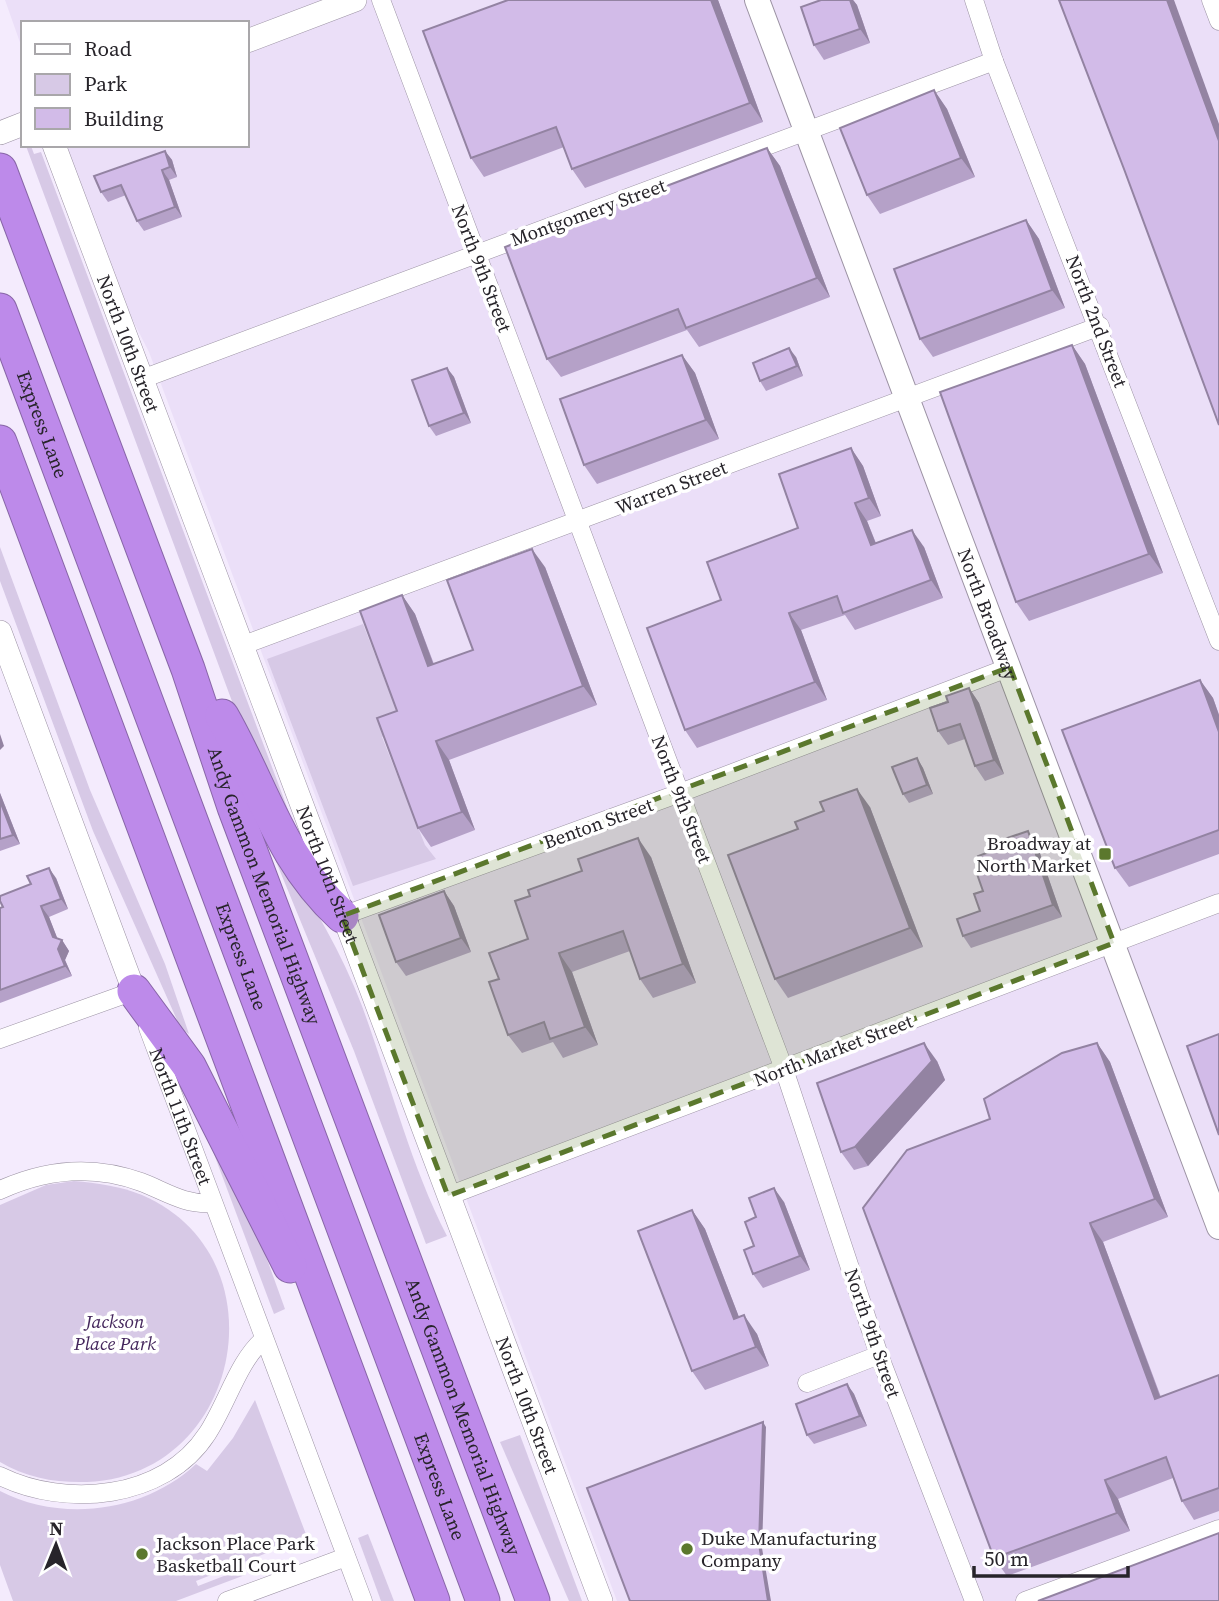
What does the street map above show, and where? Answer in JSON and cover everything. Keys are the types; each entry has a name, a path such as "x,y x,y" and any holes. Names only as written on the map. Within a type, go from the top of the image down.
{"highway":[{"name":"Andy Gammon Memorial Highway","path":"0,170 188,668 234,807 533,1601"},
{"name":"Express Lane","path":"0,310 483,1601"},
{"path":"0,442 433,1601"},
{"path":"188,668 204,687 231,731 262,802 292,859 310,883 342,916"},
{"path":"134,991 188,1066 280,1249 304,1291 333,1332"}],"main road":[{"name":"North Broadway","path":"757,0 1219,1227"}],"street":[{"path":"248,41 355,0"},
{"name":"North 9th Street","path":"381,0 784,1069 879,1355 974,1601"},
{"name":"North 2nd Street","path":"974,0 994,61 1100,326 1219,641"},
{"path":"1211,0 1219,21"},
{"name":"Montgomery Street","path":"142,379 994,61"},
{"name":"North 10th Street","path":"55,147 601,1601"},
{"name":"Warren Street","path":"241,646 1100,326"},
{"name":"North 11th Street","path":"0,633 363,1601"},
{"name":"Benton Street","path":"342,916 680,793 1010,667"},
{"name":"North Market Street","path":"448,1196 1219,903"},
{"path":"0,1038 134,991"},
{"path":"0,1190 24,1179 84,1169 121,1176 189,1202 212,1203"},
{"path":"0,1476 41,1491 72,1495 101,1494 159,1475 184,1459 205,1438 232,1391 246,1358 264,1339"},
{"path":"807,1383 879,1355"},
{"path":"1025,1601 1219,1529"},
{"path":"227,1601 346,1557"}],"highlighted area":[{"path":"1010,667 1114,943 448,1196 342,916"}],"shaded area":[{"path":"5,0 1219,0 1219,1601 617,1601 149,352 81,219 56,147 248,147 248,21 21,21 21,45"}],"green space":[{"path":"26,147 31,147 34,154 41,152 293,823 259,774"},
{"path":"0,547 90,790 165,964 189,1034 181,1029 93,831 0,581"},
{"path":"363,624 403,727 382,737 425,845 436,859 353,886 267,659"},
{"path":"282,855 326,929 354,986 411,1152 447,1236 426,1244 354,1051 275,859"},
{"path":"194,1101 251,1215 285,1309 274,1314"},
{"name":"Jackson Place Park","path":"74,1181 108,1185 142,1195 187,1225 215,1265 228,1311 226,1359 210,1404 181,1443 140,1470 87,1482 42,1478 20,1472 0,1462 0,1205 46,1185"},
{"path":"255,1400 307,1537 196,1581 198,1586 242,1569 245,1575 176,1601 13,1601 0,1565 0,1491 24,1501 50,1507 102,1508 128,1502 153,1493 196,1464 207,1471 233,1438"},
{"path":"520,1435 582,1601 569,1601 500,1442"},
{"path":"368,1534 394,1601 381,1601 358,1538"}],"building":[{"path":"508,0 711,0 750,103 572,169 556,127 471,158 423,31"},
{"path":"821,0 850,0 860,29 814,45 801,7"},
{"path":"1059,0 1167,0 1219,141 1219,425 1124,169"},
{"path":"934,90 961,158 867,195 840,128"},
{"path":"767,148 817,278 686,328 678,309 547,359 505,247"},
{"path":"165,151 170,167 162,170 175,207 137,221 121,185 101,192 94,176"},
{"path":"1026,220 1052,290 920,339 894,269"},
{"path":"1072,345 1149,554 1016,602 940,392"},
{"path":"789,348 797,366 760,381 753,363"},
{"path":"682,355 706,420 584,465 560,399"},
{"path":"447,368 464,413 429,426 412,380"},
{"path":"851,448 869,498 855,503 871,545 912,530 931,580 843,613 837,596 789,613 815,682 685,730 647,628 721,600 707,562 798,528 779,474"},
{"path":"532,549 583,686 436,741 462,812 418,828 377,718 397,711 360,611 402,595 428,666 473,650 447,580"},
{"path":"1200,680 1219,732 1219,830 1115,868 1062,730"},
{"path":"969,688 994,760 975,766 960,724 938,731 930,708 948,702 946,696"},
{"path":"917,758 927,785 903,794 892,767"},
{"path":"857,789 910,928 775,979 728,855 798,829 795,822 824,811 820,802"},
{"path":"0,801 13,835 0,839"},
{"path":"1028,831 1053,905 963,936 957,919 980,911 974,894 983,891 977,874 983,872 978,856 992,851 990,844"},
{"path":"638,838 683,964 640,979 623,931 559,953 585,1027 550,1039 544,1022 508,1035 489,982 499,979 489,953 528,939 515,901 530,896 528,890 582,871 578,859"},
{"path":"49,868 61,899 41,906 53,937 62,940 58,949 65,966 0,990 0,908 3,907 0,896 31,884 27,876"},
{"path":"444,891 461,938 396,962 379,915"},
{"path":"1219,1034 1219,1135 1187,1046"},
{"path":"924,1043 932,1061 855,1147 841,1152 817,1083"},
{"path":"1097,1043 1155,1199 1090,1223 1155,1399 1219,1375 1219,1488 1182,1501 1166,1457 1105,1480 1117,1513 994,1558 863,1208 907,1150 990,1119 984,1099 1062,1053"},
{"path":"774,1188 800,1256 753,1274 744,1250 754,1246 745,1222 756,1217 749,1198"},
{"path":"692,1210 734,1319 744,1315 756,1347 692,1371 638,1231"},
{"path":"847,1384 860,1416 807,1435 796,1404"},
{"path":"763,1422 759,1544 768,1601 630,1601 587,1488"},
{"path":"1219,1533 1219,1601 1038,1601"}],"place":[{"name":"Broadway at North Market","path":"1105,854"},
{"name":"Duke Manufacturing Company","path":"687,1549"},
{"name":"Jackson Place Park Basketball Court","path":"142,1554"}]}
